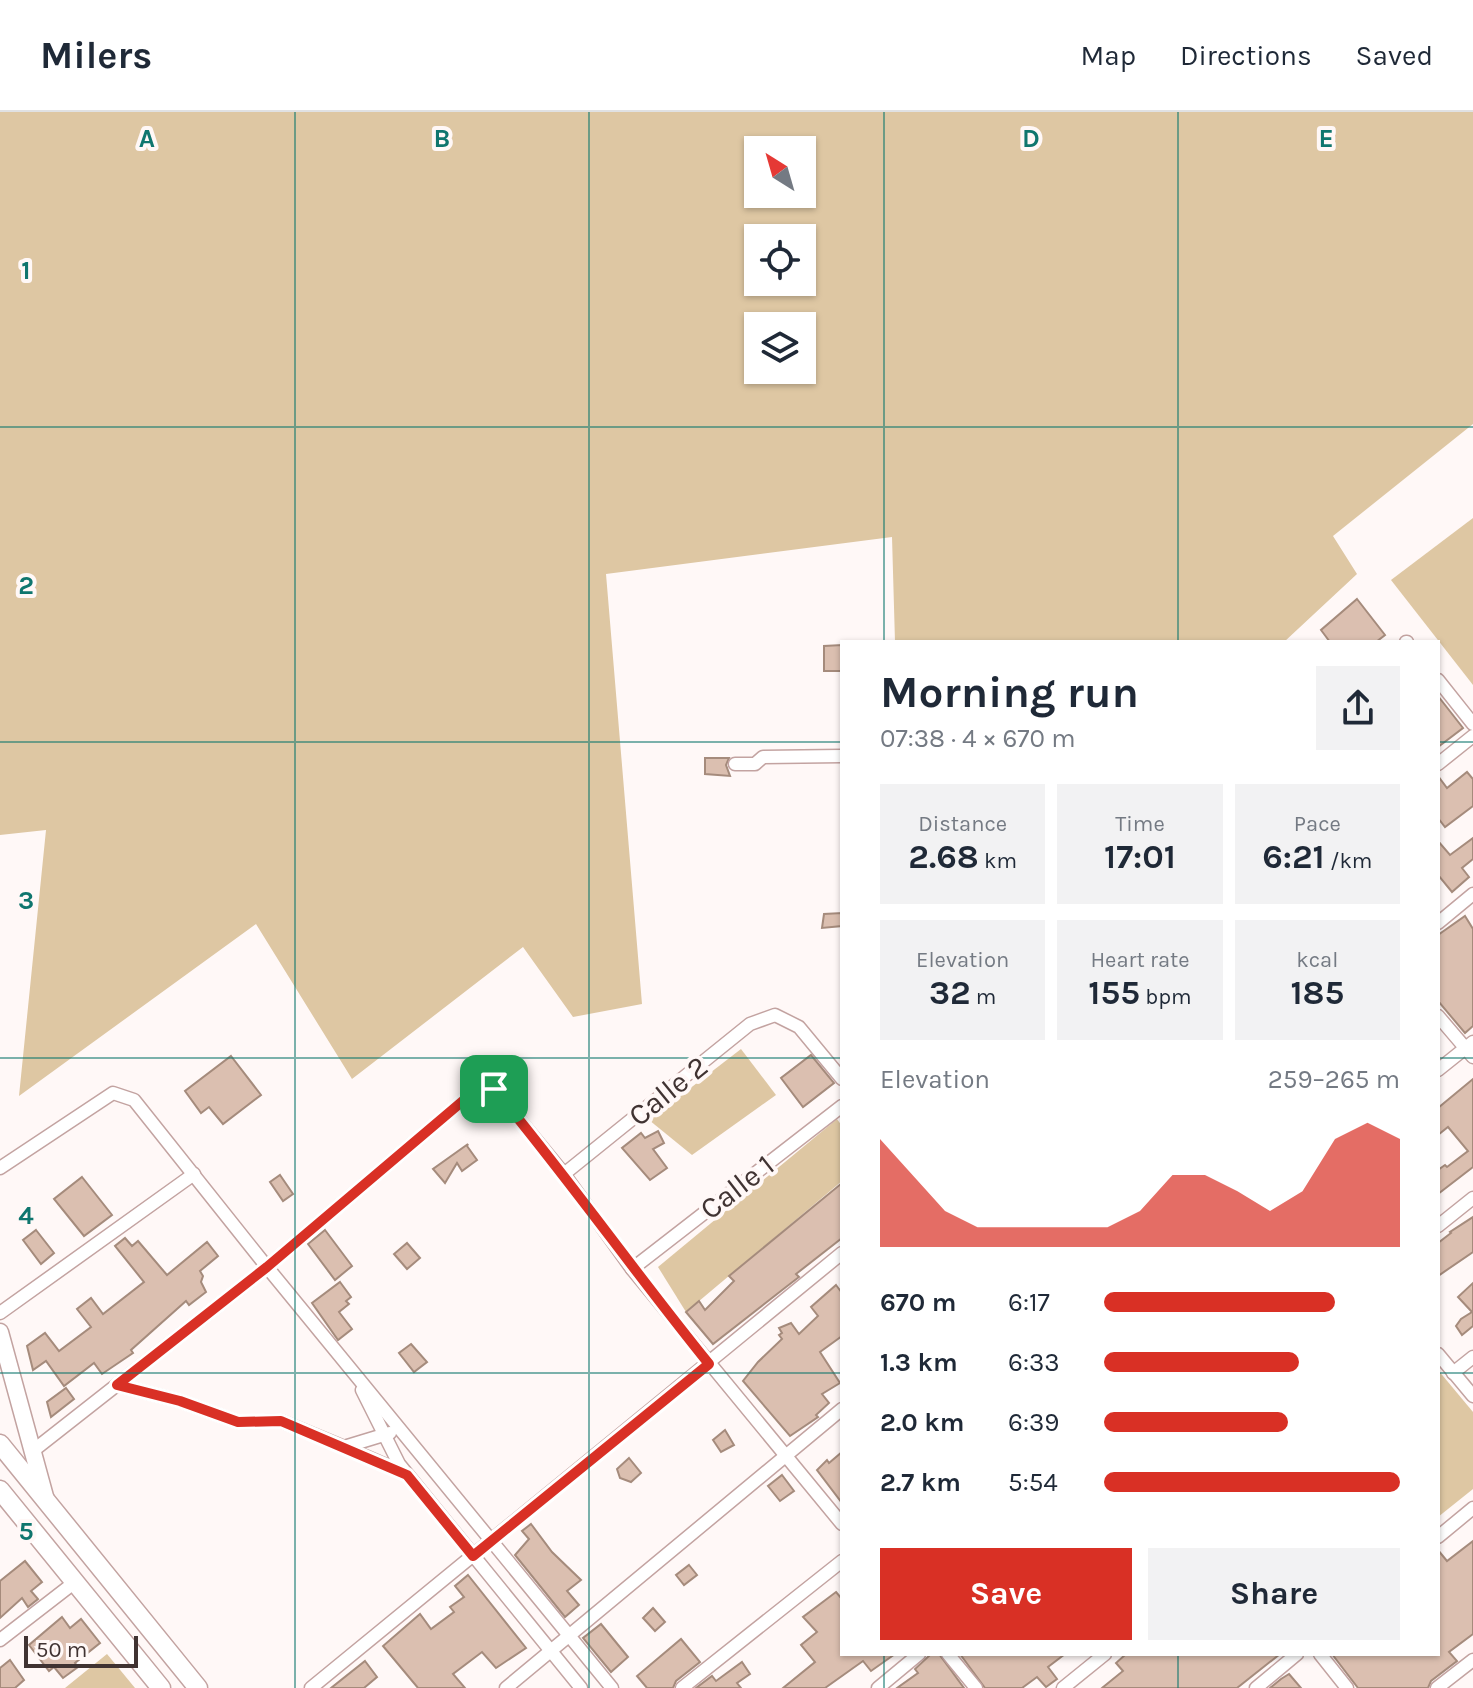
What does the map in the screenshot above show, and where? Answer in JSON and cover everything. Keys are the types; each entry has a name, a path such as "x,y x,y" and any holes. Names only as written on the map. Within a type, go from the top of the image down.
{"main road":[{"path":"0,1444 198,1688"},
{"path":"0,1490 161,1688"}],"street":[{"path":"1440,683 1473,724"},
{"path":"1440,762 1473,736"},
{"path":"735,764 755,764 763,757 840,756"},
{"path":"1440,921 1473,894"},
{"name":"Calle 2","path":"564,1174 750,1024 775,1015 799,1027 840,1077"},
{"path":"1440,1018 1471,1049 1440,1069"},
{"path":"34,1450 267,1267 471,1094 494,1089 564,1174 632,1269 840,1522"},
{"path":"0,1168 113,1093 134,1100 612,1688"},
{"name":"Calle 1","path":"632,1269 840,1108"},
{"path":"0,1313 194,1174"},
{"path":"1440,1224 1473,1198"},
{"path":"311,1688 840,1255"},
{"path":"0,1332 46,1500"},
{"path":"1440,1357 1473,1396"},
{"path":"1453,1373 1473,1357"},
{"path":"352,1369 399,1464 581,1688"},
{"path":"117,1385 180,1401 238,1422 281,1421 407,1475"},
{"path":"506,1688 840,1411"},
{"path":"344,1447 385,1437 400,1427"},
{"path":"1440,1535 1473,1508"},
{"path":"682,1688 840,1563"},
{"path":"0,1640 75,1582"},
{"path":"878,1688 917,1656"},
{"path":"950,1656 976,1688"},
{"path":"1063,1688 1103,1656"},
{"path":"1256,1688 1295,1656"},
{"path":"1322,1656 1347,1688"},
{"path":"1437,1688 1473,1660"}],"shaded area":[{"path":"0,112 1473,112 1473,424 1333,536 1357,574 1286,640 895,640 892,537 606,574 642,1004 573,1017 523,947 352,1079 256,924 19,1096 46,830 0,835"},
{"path":"1473,518 1473,685 1440,640 1391,580"},
{"path":"741,1049 776,1095 692,1155 649,1120"},
{"path":"837,1119 840,1123 840,1183 686,1312 658,1267"},
{"path":"1440,1372 1473,1412 1473,1489 1440,1515"},
{"path":"107,1654 135,1688 65,1688"}],"building":[{"path":"1357,599 1385,635 1379,640 1328,640 1321,630"},
{"path":"840,645 840,671 824,671 824,646"},
{"path":"1440,699 1463,728 1440,745"},
{"path":"705,758 729,758 726,765 730,776 705,774"},
{"path":"1467,772 1473,779 1473,806 1445,827 1440,821 1440,779 1447,788"},
{"path":"1473,838 1473,859 1462,868 1469,877 1452,892 1440,877 1440,843 1450,855"},
{"path":"840,913 840,926 822,928 824,914"},
{"path":"1465,916 1473,929 1473,1026 1465,1033 1440,1003 1440,934"},
{"path":"811,1055 834,1083 803,1107 781,1078"},
{"path":"231,1056 261,1095 223,1124 209,1107 201,1113 185,1091"},
{"path":"1473,1079 1473,1167 1440,1192 1440,1169 1468,1151 1448,1127 1440,1133 1440,1106"},
{"path":"658,1131 664,1143 653,1149 667,1168 650,1180 622,1148 641,1133 645,1138"},
{"path":"468,1144 477,1160 462,1171 457,1163 445,1183 433,1169"},
{"path":"280,1175 293,1194 283,1201 270,1182"},
{"path":"82,1177 112,1215 84,1236 54,1199"},
{"path":"840,1185 840,1240 796,1274 799,1277 713,1344 686,1312 699,1301 705,1310 734,1281 729,1276"},
{"path":"1473,1217 1473,1252 1440,1275 1440,1241"},
{"path":"36,1230 54,1253 41,1264 23,1240"},
{"path":"325,1230 352,1266 335,1280 308,1244"},
{"path":"125,1238 132,1246 138,1241 167,1275 207,1242 218,1256 200,1271 206,1292 189,1305 186,1301 131,1350 133,1353 102,1374 94,1363 64,1386 46,1361 33,1370 27,1346 45,1333 59,1351 91,1327 77,1309 91,1298 103,1314 144,1282 115,1246"},
{"path":"407,1243 420,1258 407,1269 394,1254"},
{"path":"340,1282 351,1297 346,1301 349,1304 339,1312 352,1329 338,1340 312,1303"},
{"path":"1473,1283 1473,1326 1462,1335 1456,1326 1472,1312 1458,1297"},
{"path":"836,1285 840,1290 840,1337 820,1352 840,1383 822,1394 829,1403 816,1415 818,1417 790,1436 743,1381 782,1339 779,1328 791,1323 799,1334 818,1316 811,1307"},
{"path":"411,1344 427,1362 414,1372 399,1353"},
{"path":"66,1388 74,1399 51,1417 47,1402"},
{"path":"725,1430 734,1445 721,1452 713,1440"},
{"path":"840,1454 840,1500 817,1470 827,1460 829,1463"},
{"path":"629,1458 641,1473 631,1482 620,1478 617,1469"},
{"path":"782,1475 794,1491 780,1501 768,1486"},
{"path":"531,1524 552,1552 581,1580 567,1591 579,1605 565,1617 515,1555 529,1539 522,1531"},
{"path":"1473,1541 1473,1634 1449,1652 1457,1661 1431,1681 1428,1688 1358,1688 1334,1656 1440,1656 1440,1552 1447,1561"},
{"path":"25,1561 42,1582 31,1591 38,1599 28,1607 22,1598 0,1618 0,1581"},
{"path":"689,1565 697,1575 684,1585 676,1575"},
{"path":"468,1575 526,1648 496,1668 482,1652 453,1674 465,1688 418,1688 383,1646 420,1614 431,1629 454,1612 450,1607 464,1597 455,1586"},
{"path":"836,1592 840,1597 840,1656 892,1656 871,1671 863,1661 825,1688 783,1688 815,1662 801,1645 817,1632 803,1617"},
{"path":"653,1608 665,1622 655,1631 643,1618"},
{"path":"62,1617 70,1628 81,1619 100,1643 75,1663 78,1667 63,1678 54,1667 49,1671 29,1645"},
{"path":"601,1624 628,1657 611,1672 583,1638"},
{"path":"681,1639 700,1662 676,1681 673,1688 647,1688 637,1676"},
{"path":"929,1656 940,1656 964,1688 897,1688 918,1673 915,1669"},
{"path":"961,1656 1062,1656 1048,1667 1057,1679 1046,1687 1037,1677 1022,1688 985,1688"},
{"path":"1124,1656 1277,1656 1237,1688 1102,1688 1123,1671 1116,1663"},
{"path":"10,1660 24,1680 15,1688 0,1688 0,1668"},
{"path":"365,1661 377,1677 364,1688 331,1688"},
{"path":"742,1662 750,1674 737,1683 741,1688 696,1688 712,1676 716,1681"},
{"path":"1289,1674 1301,1688 1270,1688 1281,1679"}],"route":[{"path":"494,1089 564,1174 632,1269 709,1364 473,1556 407,1475 281,1421 238,1422 180,1401 117,1385 267,1267 471,1094 494,1089"}]}
